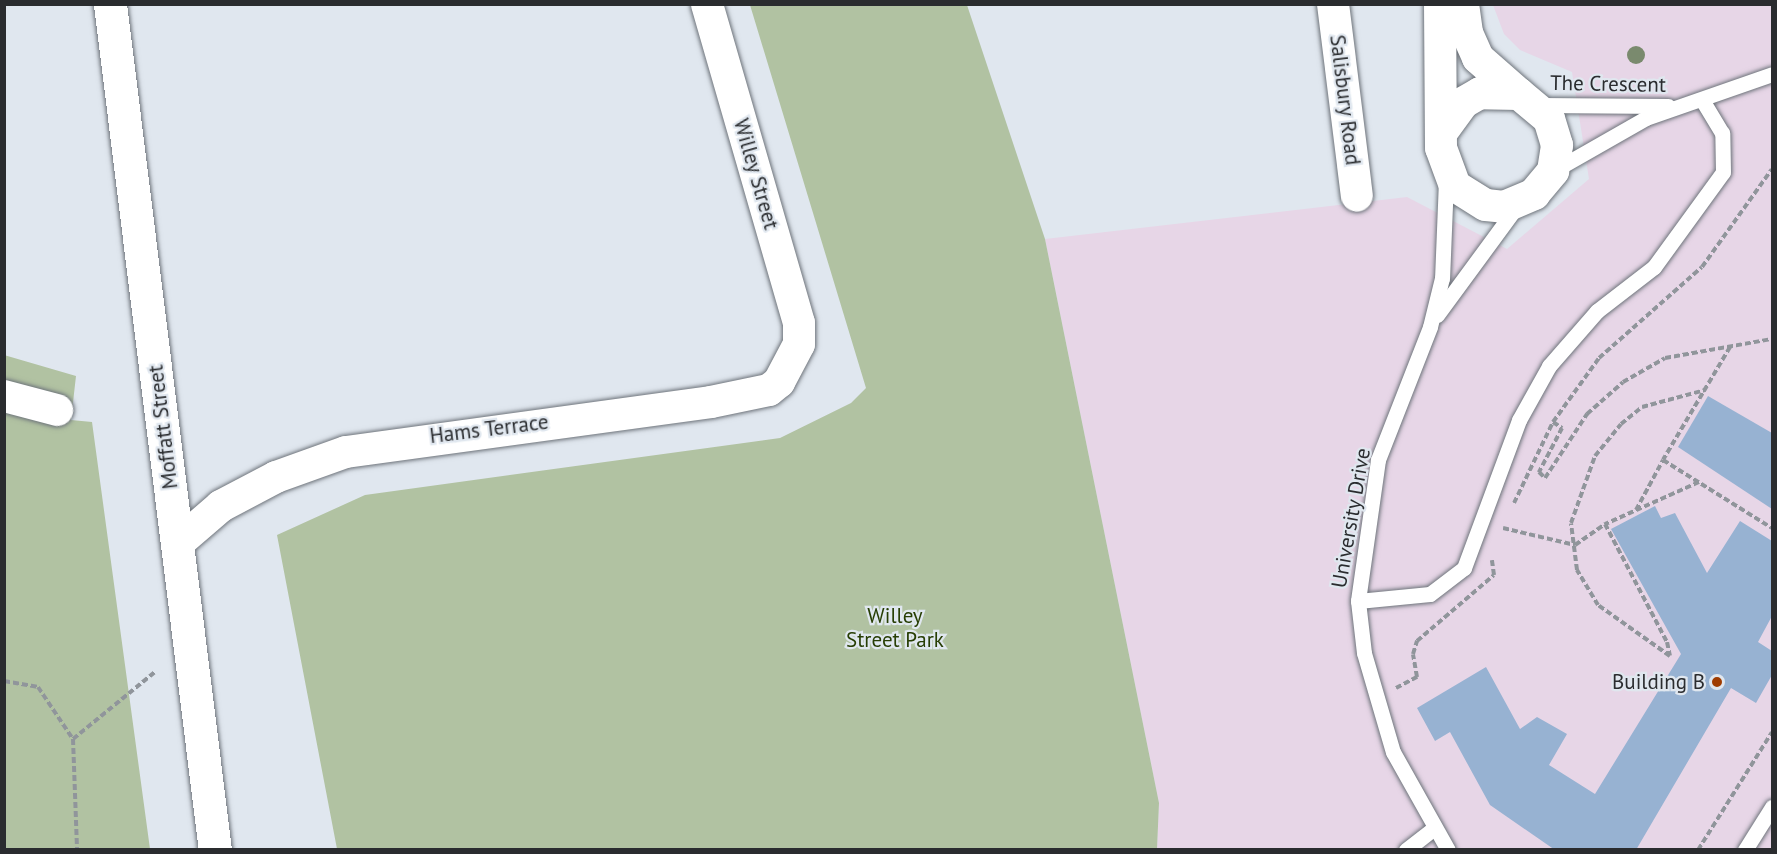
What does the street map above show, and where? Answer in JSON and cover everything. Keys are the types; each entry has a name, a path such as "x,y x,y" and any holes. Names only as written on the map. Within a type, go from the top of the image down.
{"main road":[{"name":"Moffatt Street","path":"110,4 215,849"}],"street":[{"name":"Willey Street","path":"707,4 799,322 799,344"},
{"name":"Salisbury Road","path":"1333,4 1357,196"},
{"path":"1440,4 1445,168 1469,198 1486,205 1521,202 1552,171 1556,135 1528,99 1478,58 1467,33 1463,4"},
{"path":"1444,129 1463,103 1480,93 1528,99"},
{"name":"Hams Terrace","path":"177,544 221,506 267,482 346,452 770,390 789,371 799,344"},
{"path":"4,396 57,410"}],"lane":[{"name":"The Crescent","path":"1552,171 1622,130 1680,106 1773,74"},
{"name":"The Crescent","path":"1528,99 1680,106"},
{"path":"1358,601 1430,594 1464,568 1519,420 1549,366 1597,311 1654,267 1723,172 1722,133 1702,100"},
{"name":"University Drive","path":"1445,168 1445,250 1430,327 1378,460 1358,601 1377,709 1398,763 1448,849"},
{"name":"University Drive","path":"1430,327 1466,270 1521,202"},
{"path":"1745,849 1773,807"},
{"path":"1406,849 1434,828"}],"path":[{"path":"1511,509 1553,422 1599,358 1702,267 1773,168"},
{"path":"1553,422 1562,428 1539,472 1545,478 1587,414 1623,381 1665,358 1773,339"},
{"path":"1636,510 1730,347"},
{"path":"1605,524 1667,642 1670,656 1598,605 1577,570 1572,523 1595,456 1621,424 1642,407 1705,390"},
{"path":"1663,460 1773,528"},
{"path":"1503,528 1575,545 1605,524 1699,482"},
{"path":"1500,535 1507,519"},
{"path":"1391,694 1417,677 1413,654 1417,641 1494,575 1494,553"},
{"path":"73,739 155,672"},
{"path":"4,681 38,687 73,739 77,849"},
{"path":"1698,849 1773,732"}],"shaded area":[{"path":"1493,5 1772,5 1772,849 1157,849 1159,803 1045,239 1407,197 1507,249 1589,179 1572,72 1520,50 1504,34"}],"green space":[{"name":"Willey Street Park","path":"750,5 967,5 1045,239 1159,803 1157,849 337,849 277,535 365,495 780,438 851,403 866,388"},
{"path":"4,355 76,376 71,420 92,422 150,849 5,849"}],"building":[{"path":"1708,396 1772,433 1772,509 1678,447"},
{"name":"Building B","path":"1655,506 1661,518 1675,513 1707,573 1740,521 1772,541 1772,616 1758,642 1772,651 1772,675 1756,703 1731,688 1636,850 1555,850 1490,805 1450,732 1435,741 1417,708 1486,667 1520,729 1537,717 1567,734 1549,765 1595,794 1681,654 1611,529"}],"place":[{"name":"Building B","path":"1717,682"}]}
